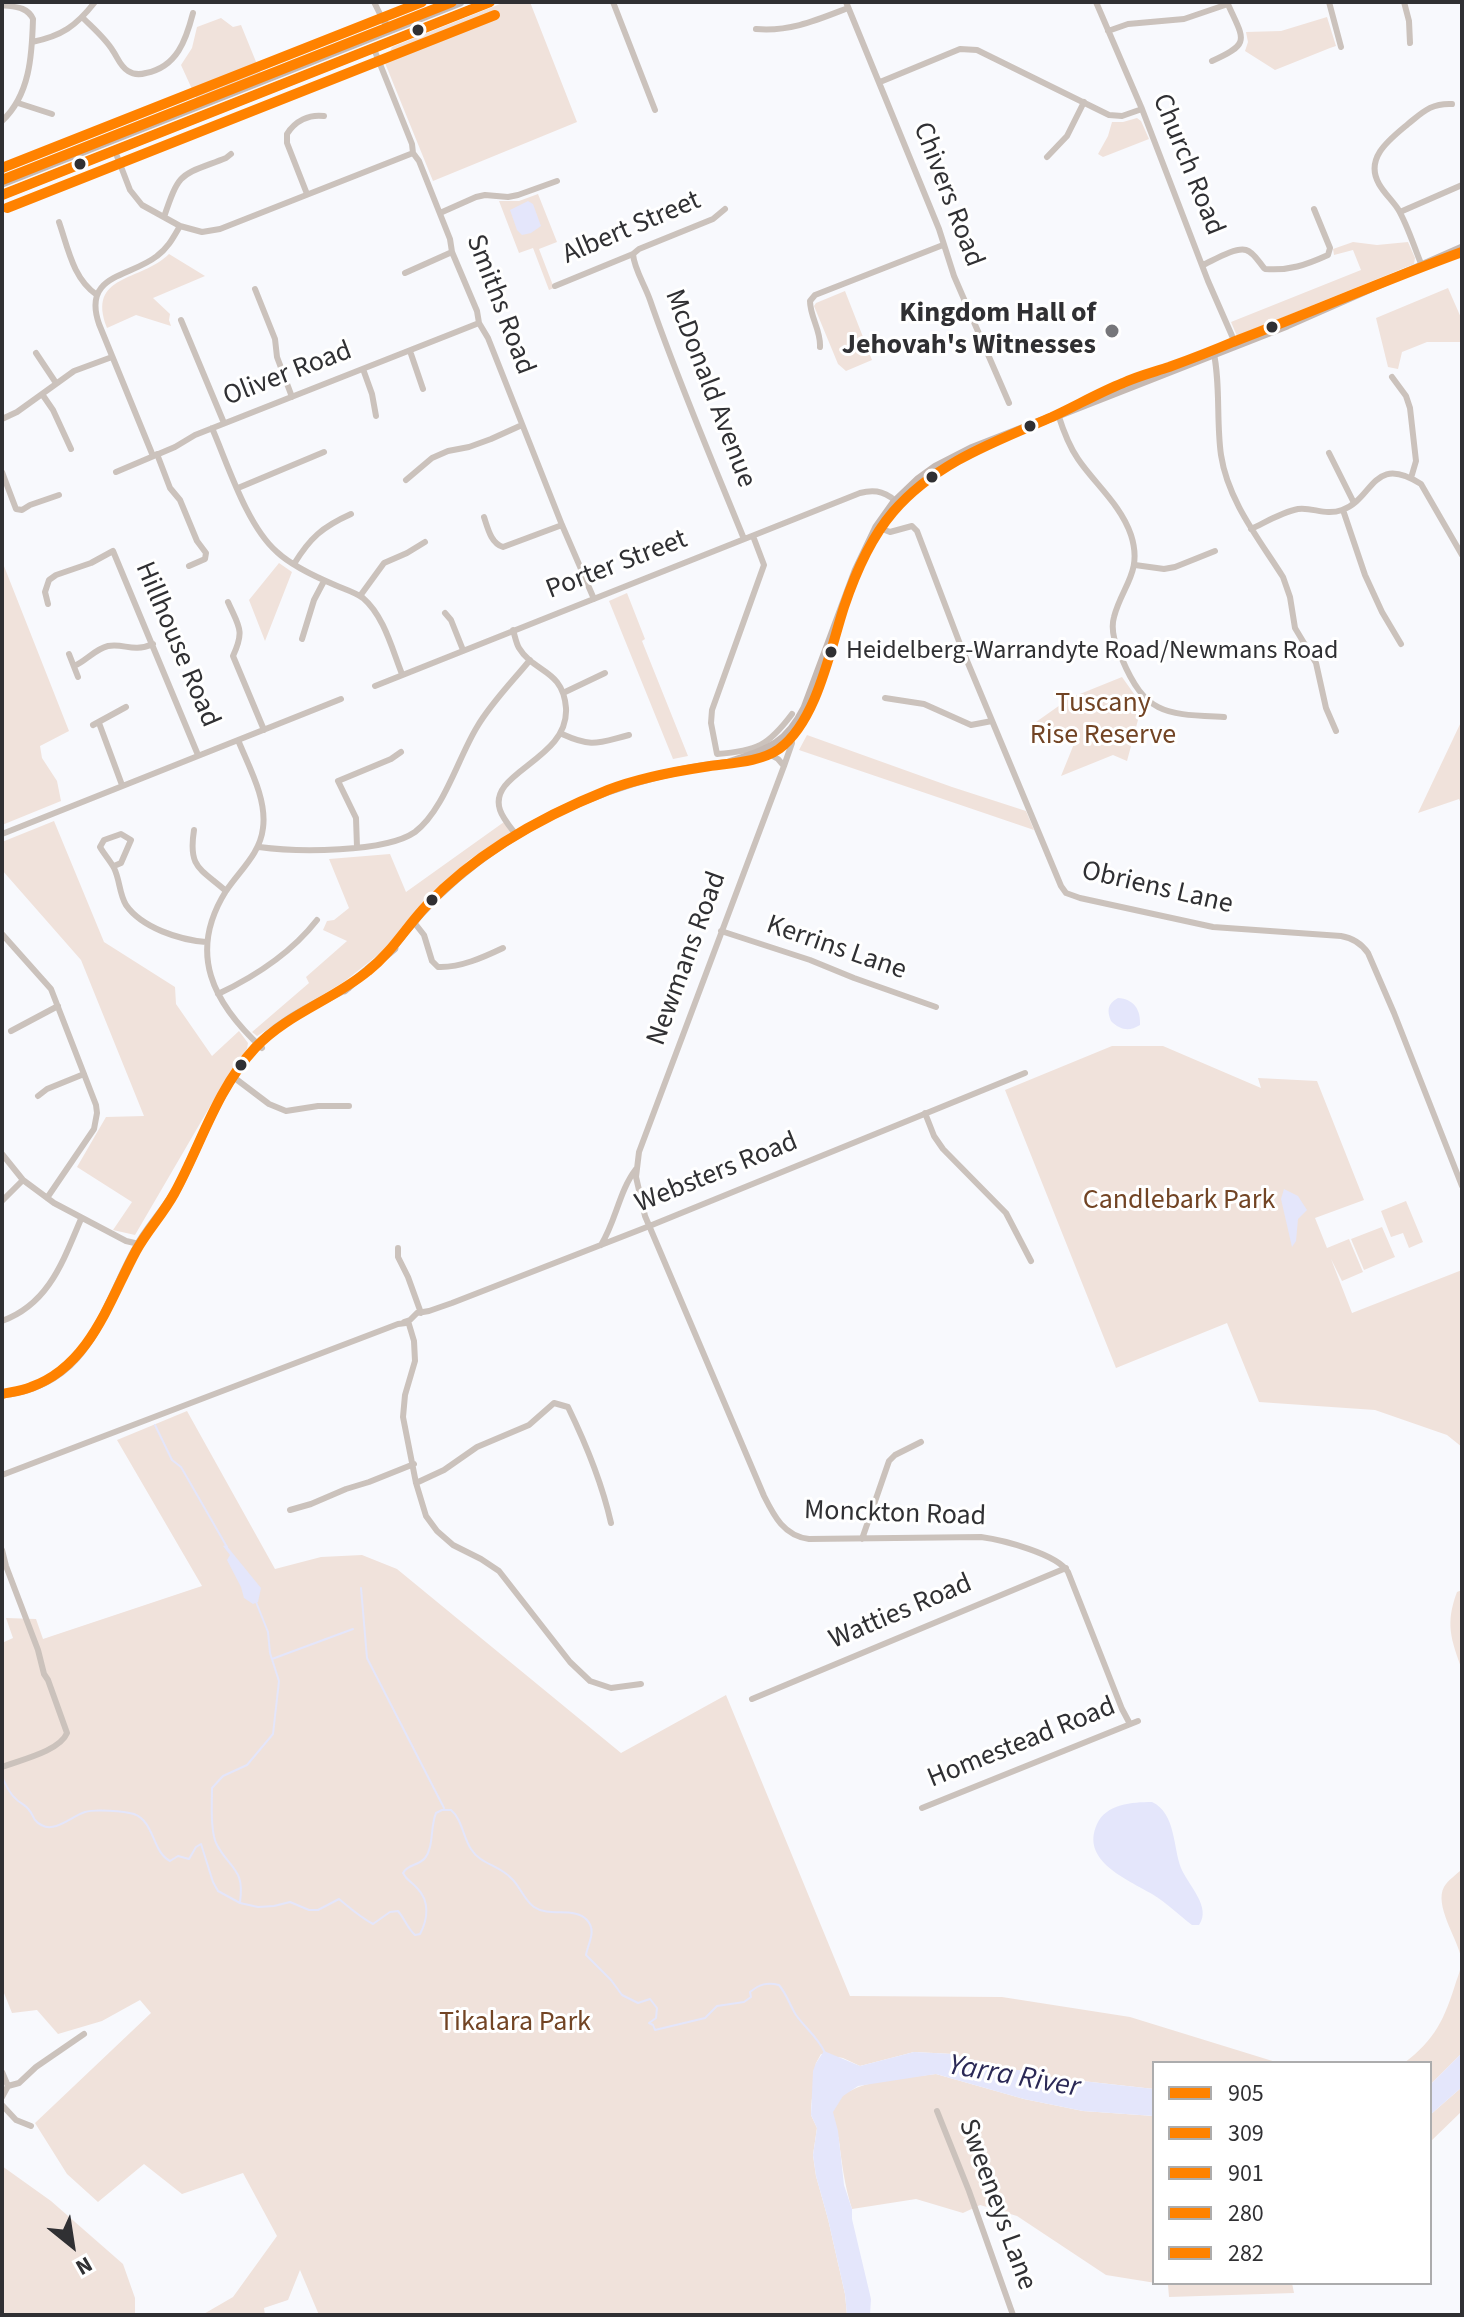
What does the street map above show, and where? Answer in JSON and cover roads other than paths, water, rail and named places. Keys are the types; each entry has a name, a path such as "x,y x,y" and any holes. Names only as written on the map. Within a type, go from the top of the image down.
{"main road":[{"path":"2,183 460,2"},
{"path":"2,195 490,2"},
{"path":"373,37 374,49"},
{"path":"896,503 936,467 971,449 1058,414 1121,384 1214,352 1462,250"},
{"name":"Newmans Road","path":"791,736 805,708 862,555 896,503"},
{"path":"2,1394 38,1385 65,1369 86,1348 136,1243 186,1167 210,1116 234,1078 260,1046 283,1024 348,987 390,951 439,893 489,853 575,805 624,784 753,760 780,748 791,736"},
{"path":"729,763 766,751 791,736"}],"street":[{"path":"32,42 53,38 70,28 83,18 95,2"},
{"path":"374,2 384,22 394,29"},
{"path":"613,2 655,110"},
{"name":"Church Road","path":"1096,2 1235,343"},
{"path":"1329,2 1341,47"},
{"path":"1404,2 1410,43"},
{"path":"1108,31 1128,24 1184,19 1228,3 1241,33 1241,43 1236,49 1212,61"},
{"path":"2,5 30,12 33,19 29,66 18,103 3,119"},
{"path":"756,29 778,30 806,25 847,5"},
{"name":"Chivers Road","path":"847,5 1009,403"},
{"path":"373,37 378,12"},
{"path":"83,18 112,49 118,61 138,75 155,72 171,62 182,48 193,13"},
{"path":"880,82 969,48 1109,115 1122,116 1142,109"},
{"name":"Smiths Road","path":"374,49 413,153 440,213 479,323 488,338 592,600"},
{"path":"1047,157 1067,136 1084,102"},
{"path":"18,103 52,114"},
{"path":"1422,266 1400,212 1379,185 1375,163 1388,141 1427,109 1439,103 1452,104"},
{"path":"307,194 287,143 287,134 297,122 315,115 324,116"},
{"path":"115,151 130,190 142,205 180,226 202,232 220,229 413,153"},
{"path":"164,217 176,183 185,174 231,154"},
{"path":"440,213 476,197 508,197 557,181"},
{"path":"1400,212 1462,185"},
{"name":"Albert Street","path":"555,286 713,219 725,209"},
{"path":"1246,250 1265,269 1276,270 1290,270 1328,255 1330,248 1314,209"},
{"path":"59,222 79,277 97,295"},
{"path":"180,226 168,247 155,258 102,285 97,295 96,316 170,488 180,500 197,541 206,553 205,559 189,566"},
{"path":"1246,250 1249,240"},
{"path":"820,347 821,337 810,308 810,301 815,295 943,245"},
{"path":"1203,265 1246,250"},
{"path":"405,273 452,252"},
{"name":"McDonald Avenue","path":"633,254 669,358 687,394 704,445 744,539"},
{"path":"255,289 275,339 277,357 292,397"},
{"path":"181,320 224,423"},
{"name":"Oliver Road","path":"116,472 224,423 479,323"},
{"path":"410,351 423,389"},
{"path":"1214,352 1221,457 1251,529 1288,588 1295,628 1316,663 1326,708 1336,731"},
{"path":"36,353 56,383"},
{"path":"2,419 74,371 112,357"},
{"path":"363,369 376,416"},
{"path":"1392,377 1406,396 1410,408 1416,461 1411,478"},
{"path":"42,394 71,449"},
{"path":"1058,414 1077,458 1124,518 1133,542 1135,565 1114,617 1113,630 1116,645 1140,694 1163,710 1175,714 1224,717"},
{"path":"406,480 432,458 491,439 522,425"},
{"path":"212,428 264,539 278,554 294,564 360,596 382,624 402,674"},
{"path":"238,488 324,452"},
{"path":"1329,453 1354,503"},
{"path":"2,472 14,511 59,495"},
{"path":"1251,529 1296,510 1329,513 1343,510 1380,478 1397,474 1421,484 1462,555"},
{"name":"Porter Street","path":"375,686 860,493 876,491 889,495 896,503"},
{"path":"1343,510 1365,575 1401,644"},
{"path":"294,564 321,529 351,514"},
{"path":"484,517 493,540 503,547 562,525"},
{"name":"Obriens Lane","path":"879,527 890,532 912,526 917,531 1061,886 1072,896 1213,927 1341,936 1361,945 1368,953 1394,1013 1462,1186"},
{"path":"753,536 764,565 712,710 711,723 717,754 764,744 792,714"},
{"path":"360,596 384,563 425,542"},
{"name":"Hillhouse Road","path":"48,604 45,592 49,580 113,551 198,755"},
{"path":"1135,565 1164,569 1215,551"},
{"path":"302,639 314,600 324,581"},
{"path":"228,602 241,632 233,656 264,730"},
{"path":"445,613 463,650"},
{"path":"513,630 518,646 530,660 555,679 563,693 566,709 562,734 547,751 509,781 499,796 500,809 517,836"},
{"path":"74,666 109,646 137,650 153,644"},
{"path":"69,654 78,677"},
{"path":"259,847 284,850 381,846 416,831 428,819 477,727 530,660"},
{"path":"563,693 605,673"},
{"path":"885,698 924,704 971,725 992,721"},
{"path":"2,834 341,699"},
{"path":"122,785 96,724 126,707"},
{"path":"562,734 582,743 594,744 629,735"},
{"name":"Newmans Road","path":"649,1226 639,1197 636,1169 641,1145 784,766 791,736"},
{"path":"238,740 263,808 264,827 259,847 226,891 206,942 208,963 218,994 234,1020 260,1046"},
{"path":"357,847 356,818 338,781 401,752"},
{"path":"769,754 784,766"},
{"path":"194,830 191,850 195,862 226,891"},
{"path":"114,866 121,863 131,840 121,834 104,840 100,847 114,866 119,891 128,907 165,933 183,940 206,942"},
{"path":"218,994 249,979 307,932 317,920"},
{"path":"414,923 426,938 433,963 441,968 479,959 503,948"},
{"name":"Kerrins Lane","path":"721,931 936,1007"},
{"path":"2,934 51,989 96,1105 94,1129 47,1198"},
{"path":"11,1031 58,1006"},
{"name":"Websters Road","path":"2,1475 407,1322 422,1312 649,1226 1025,1073"},
{"path":"38,1096 47,1089 84,1074"},
{"path":"234,1078 269,1104 286,1111 318,1106 349,1106"},
{"path":"925,1113 943,1149 1006,1213 1031,1261"},
{"path":"2,1154 23,1180 47,1198 81,1219 136,1243"},
{"name":"Newmans Road","path":"601,1245 636,1169"},
{"path":"2,1201 23,1180"},
{"path":"2,1321 28,1308 51,1284 81,1219"},
{"name":"Monckton Road","path":"649,1226 708,1369 778,1521 789,1532 801,1538 981,1537 1057,1560 1066,1568"},
{"path":"609,1232 617,1238"},
{"path":"398,1248 398,1257 422,1312"},
{"path":"407,1322 414,1341 415,1361 405,1395 403,1417 426,1516 453,1545 499,1571 570,1662 590,1681 611,1688 641,1684"},
{"path":"416,1483 444,1470 477,1447 529,1425 554,1403 561,1404 568,1407 585,1443 602,1487 611,1523"},
{"path":"862,1539 889,1461 921,1442"},
{"path":"290,1510 414,1464"},
{"path":"2,1767 49,1750 65,1739 67,1733 10,1572 11,1565 3,1553"},
{"path":"1066,1568 1130,1724"},
{"name":"Watties Road","path":"752,1699 1066,1568"},
{"name":"Homestead Road","path":"922,1808 1138,1721"},
{"path":"2,2097 8,2086 19,2083 36,2067 84,2034"},
{"path":"62,2038 64,2047"},
{"path":"2,2072 8,2086"},
{"path":"2,2105 16,2120 31,2126"},
{"name":"Sweeneys Lane","path":"937,2111 1013,2315"}],"water":[{"path":"528,201 533,204 541,226 522,235 510,210"},
{"path":"1118,998 1135,1006 1140,1025 1125,1029 1111,1021 1109,1008"},
{"path":"1284,1189 1298,1196 1307,1210 1298,1219 1296,1241 1292,1247 1281,1199"},
{"path":"226,1545 261,1588 258,1602 253,1604 244,1598 227,1560 230,1555 223,1546"},
{"path":"1152,1802 1160,1807 1170,1822 1181,1868 1203,1911 1199,1925 1192,1925 1157,1898 1119,1875 1100,1858 1095,1848 1093,1837 1097,1824 1107,1812 1128,1804"},
{"name":"Yarra River","path":"824,2051 860,2066 914,2052 953,2054 988,2069 1018,2070 1055,2078 1152,2089 1152,2116 1083,2111 1024,2099 936,2074 858,2086 843,2096 833,2112 844,2185 871,2299 870,2315 847,2315 845,2294 813,2155 817,2128 811,2115 816,2063"},
{"path":"1462,2053 1462,2087 1432,2113 1432,2083"}],"waterway":[{"path":"155,1425 172,1460 181,1467 227,1547"},
{"path":"361,1588 367,1658 444,1808"},
{"path":"240,1902 238,1876 217,1845 213,1833 212,1788 223,1776 247,1765 273,1734 279,1681 270,1653 268,1632 256,1602"},
{"path":"272,1659 353,1629"},
{"path":"2,1777 11,1794 28,1808 41,1825 54,1827 89,1811 123,1812 134,1814 146,1823 160,1851 170,1861 178,1856 189,1859 201,1844 218,1891 240,1903 258,1907 290,1902 309,1910 318,1910 339,1899 373,1924 390,1912 398,1911 415,1935 420,1934 423,1928 426,1904 421,1893 403,1873 422,1861 428,1853 436,1813 451,1810 475,1854 514,1881 534,1907 547,1912 575,1914 587,1920 592,1933 586,1955 622,1995 638,2003 650,1999 657,2008 656,2018 649,2023 655,2030 705,2018 717,2006 744,2002 757,1987 775,1984 782,1989 796,2015 825,2053"}],"place":[{"name":"Kingdom Hall of Jehovah's Witnesses","path":"1112,331"},
{"name":"Heidelberg-Warrandyte Road/Newmans Road","path":"831,652"}],"park label":[{"name":"Tuscany Rise Reserve","path":"1103,721"},
{"name":"Candlebark Park","path":"1179,1202"},
{"name":"Tikalara Park","path":"515,2024"}]}
